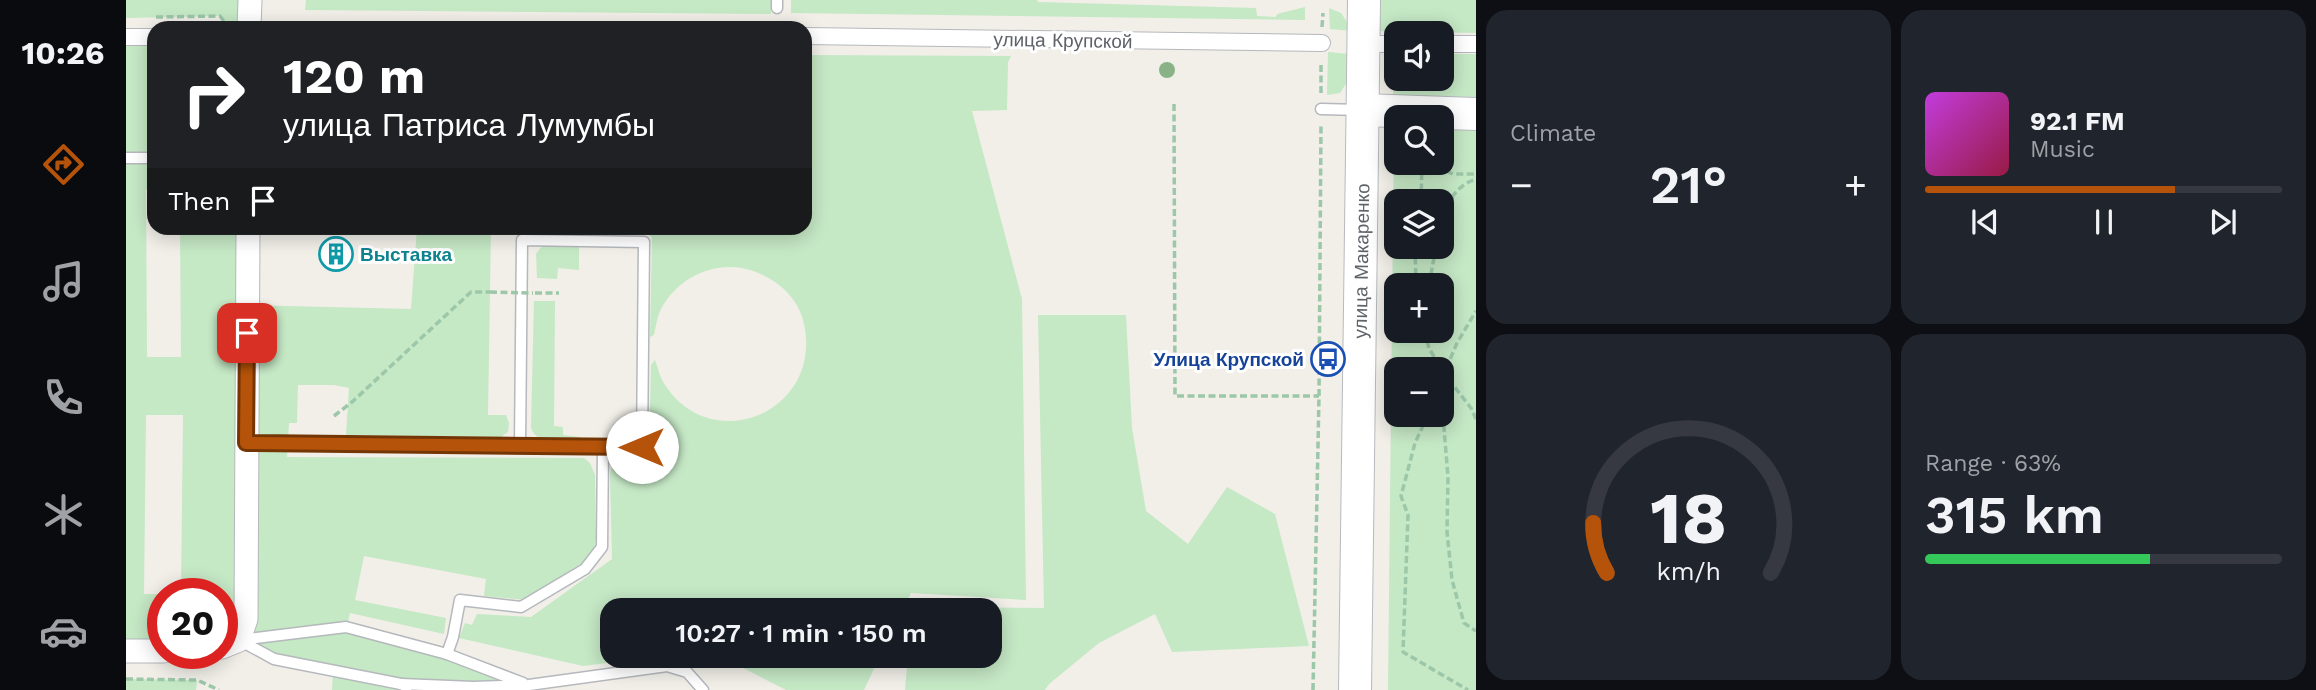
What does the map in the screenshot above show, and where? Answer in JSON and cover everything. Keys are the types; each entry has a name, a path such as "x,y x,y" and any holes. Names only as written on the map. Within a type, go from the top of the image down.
{"main road":[{"name":"улица Макаренко","path":"1355,690 1364,0"},
{"path":"1363,110 1476,114"}],"street":[{"path":"249,21 250,0"},
{"name":"улица Крупской","path":"812,36 1322,43"},
{"path":"126,37 147,37"},
{"path":"1454,44 1476,44"},
{"path":"238,632 246,620 248,235"},
{"path":"126,650 147,651"}],"lane":[{"path":"1321,109 1363,110"},
{"path":"126,158 147,158"},
{"path":"246,443 603,447 642,447 644,243 522,240 520,446"},
{"path":"447,654 460,600 521,607 585,569 594,559 601,547 603,447"},
{"path":"238,642 346,627 447,654 529,685"},
{"path":"238,646 274,660 406,687 529,685 667,666 687,671 703,690"}],"path":[{"path":"153,17 220,16"},
{"path":"1312,690 1319,396 1322,43"},
{"path":"1174,103 1175,396 1319,396"},
{"path":"1454,174 1476,176"},
{"path":"1454,194 1476,176"},
{"path":"334,416 471,292 559,293"},
{"path":"1450,357 1476,311"},
{"path":"1454,387 1471,408 1476,419"},
{"path":"1422,427 1401,496 1408,515 1403,652 1468,690"},
{"path":"1444,427 1451,580 1464,623 1476,631"},
{"path":"126,679 197,680 219,690"}],"green space":[{"path":"126,0 250,0 249,21 224,21 220,16 126,18"},
{"path":"306,0 771,0 771,14 305,10"},
{"path":"791,0 1037,0 1256,8 1257,16 1276,17 1277,14 1305,7 1305,20 791,13"},
{"path":"1378,0 1476,0 1476,33 1454,33 1454,21 1384,21 1384,31 1378,31"},
{"path":"1329,8 1341,13 1353,31 1330,29"},
{"path":"126,34 147,34 147,357 181,357 180,235 248,235 248,305 411,309 416,235 491,235 488,415 506,415 508,432 501,437 346,435 349,388 334,385 298,385 297,423 289,423 287,457 584,458 590,463 595,475 596,541 591,557 526,600 484,596 486,579 364,556 355,600 446,618 444,634 350,613 347,627 529,685 403,685 412,690 332,690 333,671 274,659 238,640 238,578 181,578 183,415 146,415 144,594 147,594 147,651 126,651"},
{"path":"1328,52 1350,54 1349,79 1340,93 1327,95"},
{"path":"1454,54 1476,54 1476,97 1393,96 1393,91 1454,91"},
{"path":"812,55 1011,56 1008,62 1007,110 972,111 1022,299 1026,600 911,593 908,598 600,598 600,664 583,666 459,638 465,623 472,625 477,614 531,617 612,559 610,473 613,463 619,458 649,456 651,365 655,360 665,385 686,407 710,418 735,421 760,414 781,401 797,380 805,355 804,324 793,299 772,280 742,268 728,267 702,272 678,287 660,312 654,335 650,337 652,237 649,235 812,235"},
{"path":"1454,125 1476,125 1476,690 1388,690 1391,427 1454,427 1454,357 1392,357 1392,343 1454,343 1454,273 1392,273 1393,259 1454,259 1454,189 1393,189 1393,175 1454,175"},
{"path":"566,235 595,235 579,238"},
{"path":"552,244 579,246 579,270 558,268 557,279 537,278 536,254 541,247"},
{"path":"534,301 555,301 554,426 563,427 563,435 580,437 582,441 545,440 534,434 531,428"},
{"path":"1038,315 1126,315 1132,428 1146,511 1188,544 1227,487 1275,514 1309,646 1172,652 1155,614 1099,643 1045,690 905,690 907,668 1002,668 1002,608 1044,608"},
{"path":"743,668 874,668 864,690 786,690"},
{"path":"126,679 197,680 196,690 126,690"}],"place":[{"name":"Выставка","path":"336,254"},
{"name":"Улица Крупской","path":"1328,359"}],"route":[{"path":"247,333 246,443 642,447"}]}
